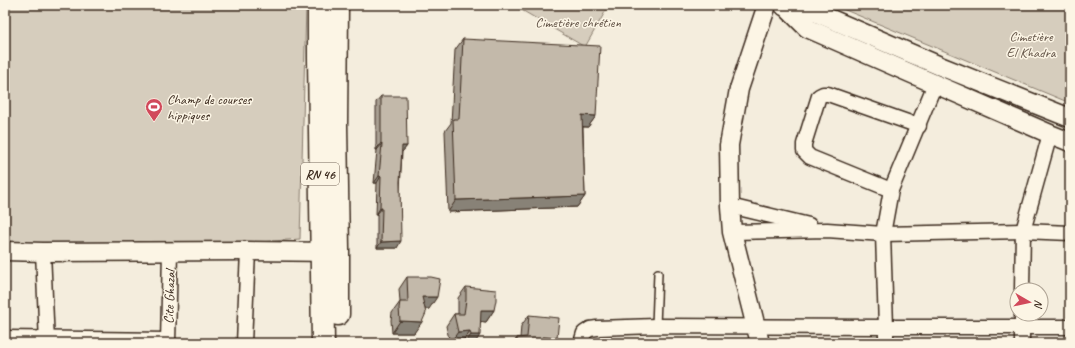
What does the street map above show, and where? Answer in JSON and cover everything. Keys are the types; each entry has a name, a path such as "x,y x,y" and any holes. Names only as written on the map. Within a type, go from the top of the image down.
{"highway":[{"name":"RN 46","path":"319,5 318,58 330,251 338,343"},
{"name":"RN 46","path":"323,343 330,251 336,125 337,5"}],"street":[{"path":"758,335 732,232 729,145 739,89 767,5"},
{"path":"784,5 807,28 1070,142"},
{"path":"784,5 817,13 940,66 1070,118"},
{"path":"886,343 883,234 892,190 935,84"},
{"path":"892,190 810,157 804,151 804,144 819,96 828,94 919,126"},
{"path":"1022,282 1023,231 1050,134"},
{"path":"730,206 827,230"},
{"path":"732,232 827,230 883,234 1023,231 1070,233"},
{"path":"5,251 330,251"},
{"name":"Cite Ghazal","path":"168,342 170,251"},
{"path":"244,343 248,251"},
{"path":"43,252 47,341"},
{"path":"581,343 584,333 590,329 597,328 656,326 758,335 1009,321"},
{"path":"1022,322 1022,343"},
{"path":"1036,322 1070,327"},
{"path":"5,338 47,341 168,342"}],"lane":[{"path":"656,326 658,273"}],"green space":[{"name":"Champ de courses hippiques","path":"5,5 306,5 300,239 178,248 5,246"},
{"name":"Cimetière chrétien","path":"513,5 609,5 585,47"},
{"name":"Cimetière El Khadra","path":"833,5 1070,5 1070,103"}],"building":[{"path":"463,39 600,46 596,116 582,115 585,196 456,200 453,119 459,119"},
{"path":"381,96 406,96 407,146 402,146 400,182 401,241 381,242 382,208 380,208 381,176 379,176 382,144"},
{"path":"407,277 431,277 440,279 437,297 422,297 426,313 422,322 400,321 400,302 408,302"},
{"path":"466,287 496,290 494,310 481,310 480,335 471,335 470,331 458,332 454,314 464,314"},
{"path":"529,315 559,318 557,338 543,337 543,343 517,343 517,338 527,337"}],"place":[{"name":"Champ de courses hippiques","path":"154,122"}]}
